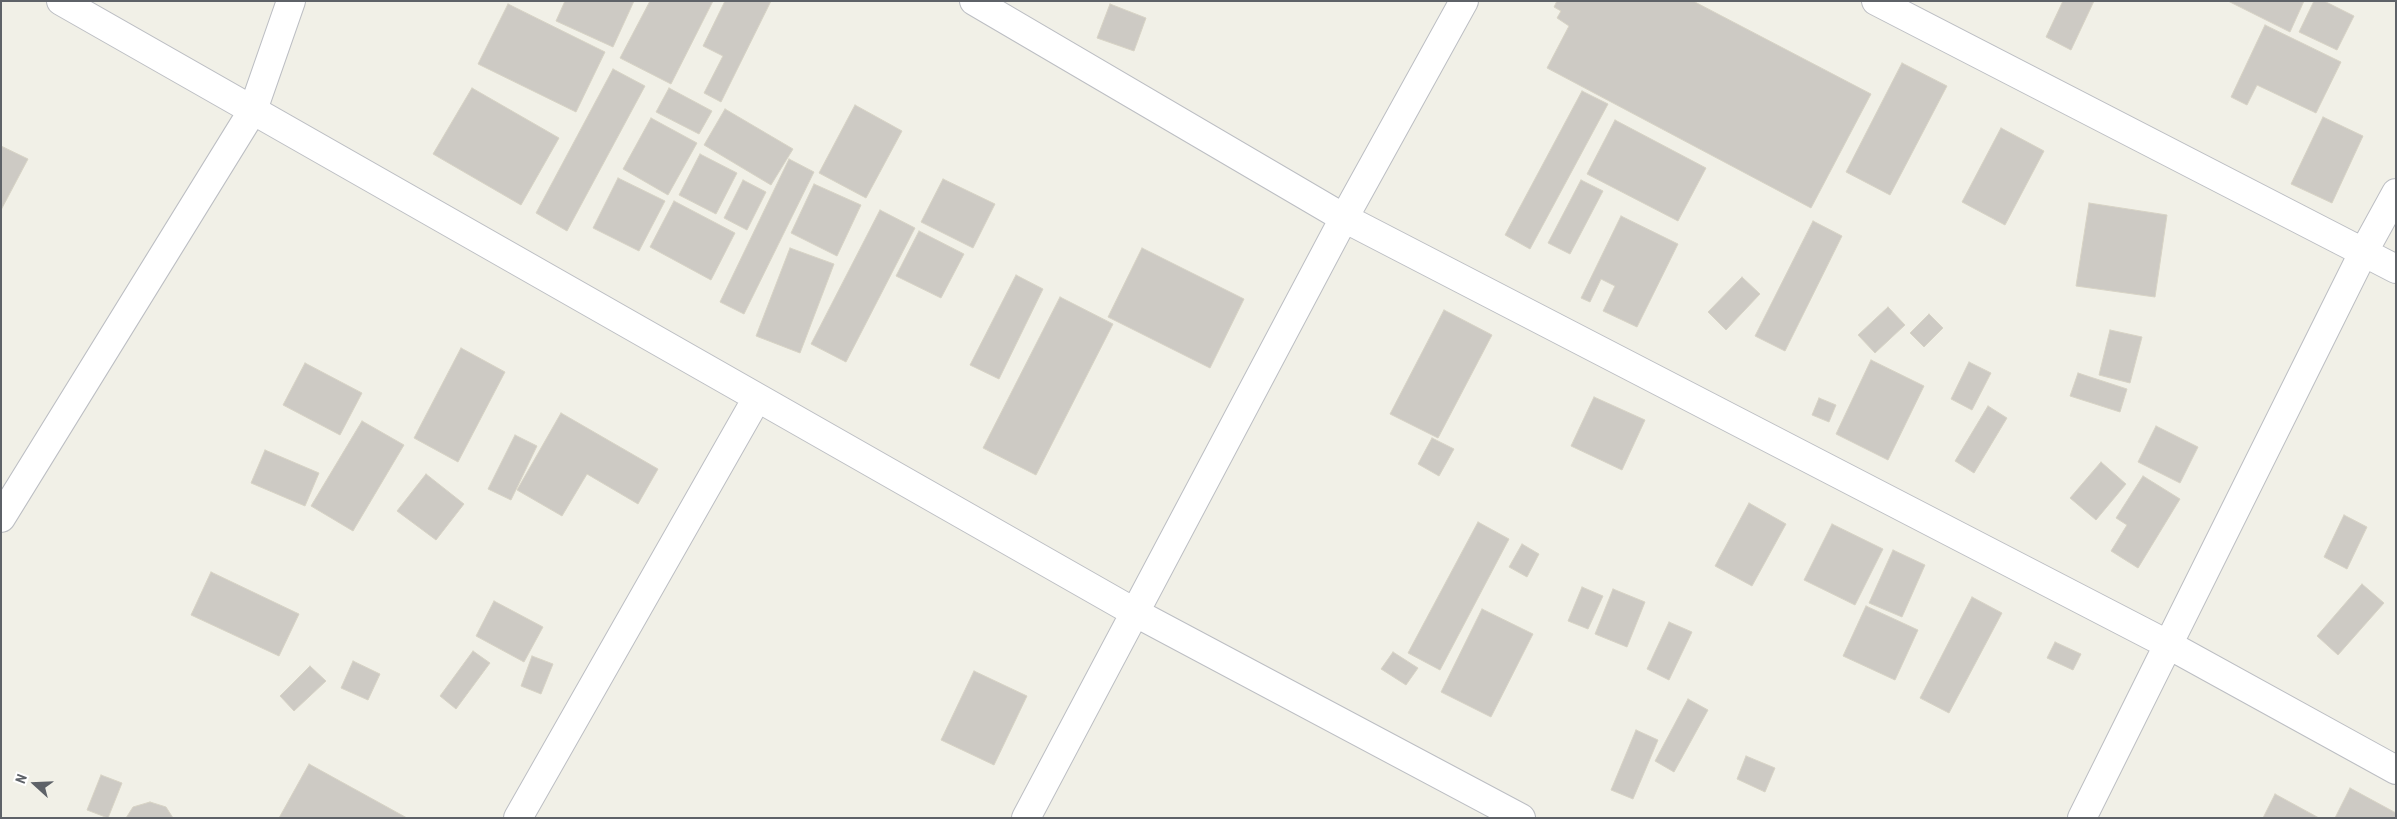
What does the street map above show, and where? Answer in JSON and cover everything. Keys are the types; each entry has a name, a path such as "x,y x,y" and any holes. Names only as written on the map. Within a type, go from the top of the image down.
{"street":[{"path":"61,1 1134,612 1520,818"},
{"path":"1,518 253,110 291,1"},
{"path":"974,1 1344,218 2169,646 2396,770"},
{"path":"1026,818 1344,218 1464,1"},
{"path":"1876,1 2396,269"},
{"path":"2082,818 2363,253 2396,192"},
{"path":"522,816 757,398"}],"building":[{"path":"565,1 634,1 613,47 556,21"},
{"path":"650,1 713,1 671,84 620,58"},
{"path":"725,1 771,1 721,102 704,93 723,56 703,46"},
{"path":"1557,1 1693,1 1871,94 1811,208 1547,68 1569,26 1557,18 1561,11 1554,7"},
{"path":"2063,1 2094,1 2071,50 2046,37"},
{"path":"2228,1 2304,1 2290,32"},
{"path":"2314,1 2324,1 2354,16 2337,50 2299,32"},
{"path":"508,4 605,52 576,112 478,64"},
{"path":"1110,4 1146,18 1134,51 1097,38"},
{"path":"2265,25 2341,62 2316,113 2257,85 2247,105 2231,97"},
{"path":"1902,63 1947,86 1890,195 1846,172"},
{"path":"613,69 645,86 567,231 536,213"},
{"path":"472,88 559,138 521,205 433,154"},
{"path":"669,88 712,111 699,134 656,112"},
{"path":"1582,91 1608,104 1530,249 1505,235"},
{"path":"855,105 902,131 866,198 819,173"},
{"path":"725,109 793,149 771,185 704,145"},
{"path":"2323,117 2363,136 2332,203 2291,184"},
{"path":"651,118 697,143 668,195 623,169"},
{"path":"1615,120 1706,168 1678,221 1587,174"},
{"path":"2001,128 2044,151 2005,225 1962,202"},
{"path":"1,146 28,159 1,210"},
{"path":"700,154 737,173 716,214 679,195"},
{"path":"789,159 814,172 744,314 720,302"},
{"path":"618,178 665,201 639,251 593,228"},
{"path":"943,179 995,204 973,248 921,222"},
{"path":"743,180 766,192 747,230 724,218"},
{"path":"1581,180 1603,191 1570,254 1548,243"},
{"path":"814,184 861,205 837,256 791,233"},
{"path":"674,201 735,233 711,280 650,247"},
{"path":"2089,203 2167,215 2155,297 2076,286"},
{"path":"880,210 915,228 846,362 811,344"},
{"path":"1621,216 1678,244 1637,327 1603,311 1615,286 1601,279 1590,302 1581,298"},
{"path":"1813,221 1842,236 1785,351 1755,336"},
{"path":"919,231 964,254 941,298 896,276"},
{"path":"790,248 834,264 800,353 756,336"},
{"path":"1142,248 1244,299 1210,368 1108,317"},
{"path":"1016,275 1043,289 999,379 970,365"},
{"path":"1742,277 1760,294 1726,330 1708,312"},
{"path":"1060,297 1113,324 1036,475 983,448"},
{"path":"1888,307 1905,325 1875,353 1858,335"},
{"path":"1444,310 1492,335 1438,438 1390,414"},
{"path":"1929,314 1943,328 1924,347 1910,333"},
{"path":"2110,330 2142,337 2130,383 2099,375"},
{"path":"461,348 505,372 458,462 414,438"},
{"path":"1871,360 1924,386 1888,460 1836,434"},
{"path":"1969,362 1991,373 1972,410 1951,399"},
{"path":"305,363 362,393 340,435 283,405"},
{"path":"2078,373 2127,389 2120,412 2070,396"},
{"path":"1594,397 1645,420 1622,470 1571,446"},
{"path":"1819,398 1836,405 1829,422 1812,415"},
{"path":"1988,406 2007,418 1974,473 1955,461"},
{"path":"561,413 658,469 638,504 587,474 562,516 517,490"},
{"path":"362,421 404,445 353,531 311,506"},
{"path":"2156,426 2198,447 2180,483 2138,462"},
{"path":"515,435 537,446 511,500 488,489"},
{"path":"1432,438 1454,449 1439,476 1418,464"},
{"path":"265,450 319,473 305,506 251,483"},
{"path":"2101,462 2126,484 2096,520 2070,498"},
{"path":"426,474 464,504 436,540 397,511"},
{"path":"2143,476 2180,499 2138,568 2111,551 2127,525 2116,518"},
{"path":"1749,503 1786,524 1752,586 1715,566"},
{"path":"2344,515 2367,527 2347,569 2324,557"},
{"path":"1478,522 1509,539 1440,670 1408,653"},
{"path":"1832,524 1883,549 1855,605 1804,580"},
{"path":"1522,544 1539,554 1527,577 1509,567"},
{"path":"1893,550 1925,565 1902,617 1869,603"},
{"path":"211,572 299,614 279,656 191,615"},
{"path":"2362,584 2384,603 2338,655 2317,636"},
{"path":"1582,587 1603,596 1588,629 1568,621"},
{"path":"1613,589 1645,602 1627,647 1595,634"},
{"path":"1972,597 2002,613 1949,713 1920,698"},
{"path":"494,601 543,627 524,662 476,636"},
{"path":"1866,606 1918,630 1895,680 1843,656"},
{"path":"1482,609 1533,634 1491,717 1441,692"},
{"path":"1669,622 1692,632 1669,680 1647,669"},
{"path":"2055,642 2081,654 2073,670 2047,658"},
{"path":"473,651 490,663 456,709 440,696"},
{"path":"1393,652 1418,668 1406,685 1381,669"},
{"path":"532,656 553,664 541,694 521,686"},
{"path":"353,661 380,674 368,700 341,688"},
{"path":"310,666 326,681 294,711 280,696"},
{"path":"974,671 1027,696 994,765 941,740"},
{"path":"1688,699 1708,710 1674,772 1655,761"},
{"path":"1636,730 1658,740 1633,799 1611,790"},
{"path":"1746,756 1775,768 1765,792 1737,779"},
{"path":"309,764 407,818 279,818"},
{"path":"101,775 122,783 108,818 87,810"},
{"path":"2350,788 2396,813 2396,818 2335,818"},
{"path":"2275,794 2319,818 2263,818"},
{"path":"150,802 166,807 173,818 126,818 133,807"}]}
